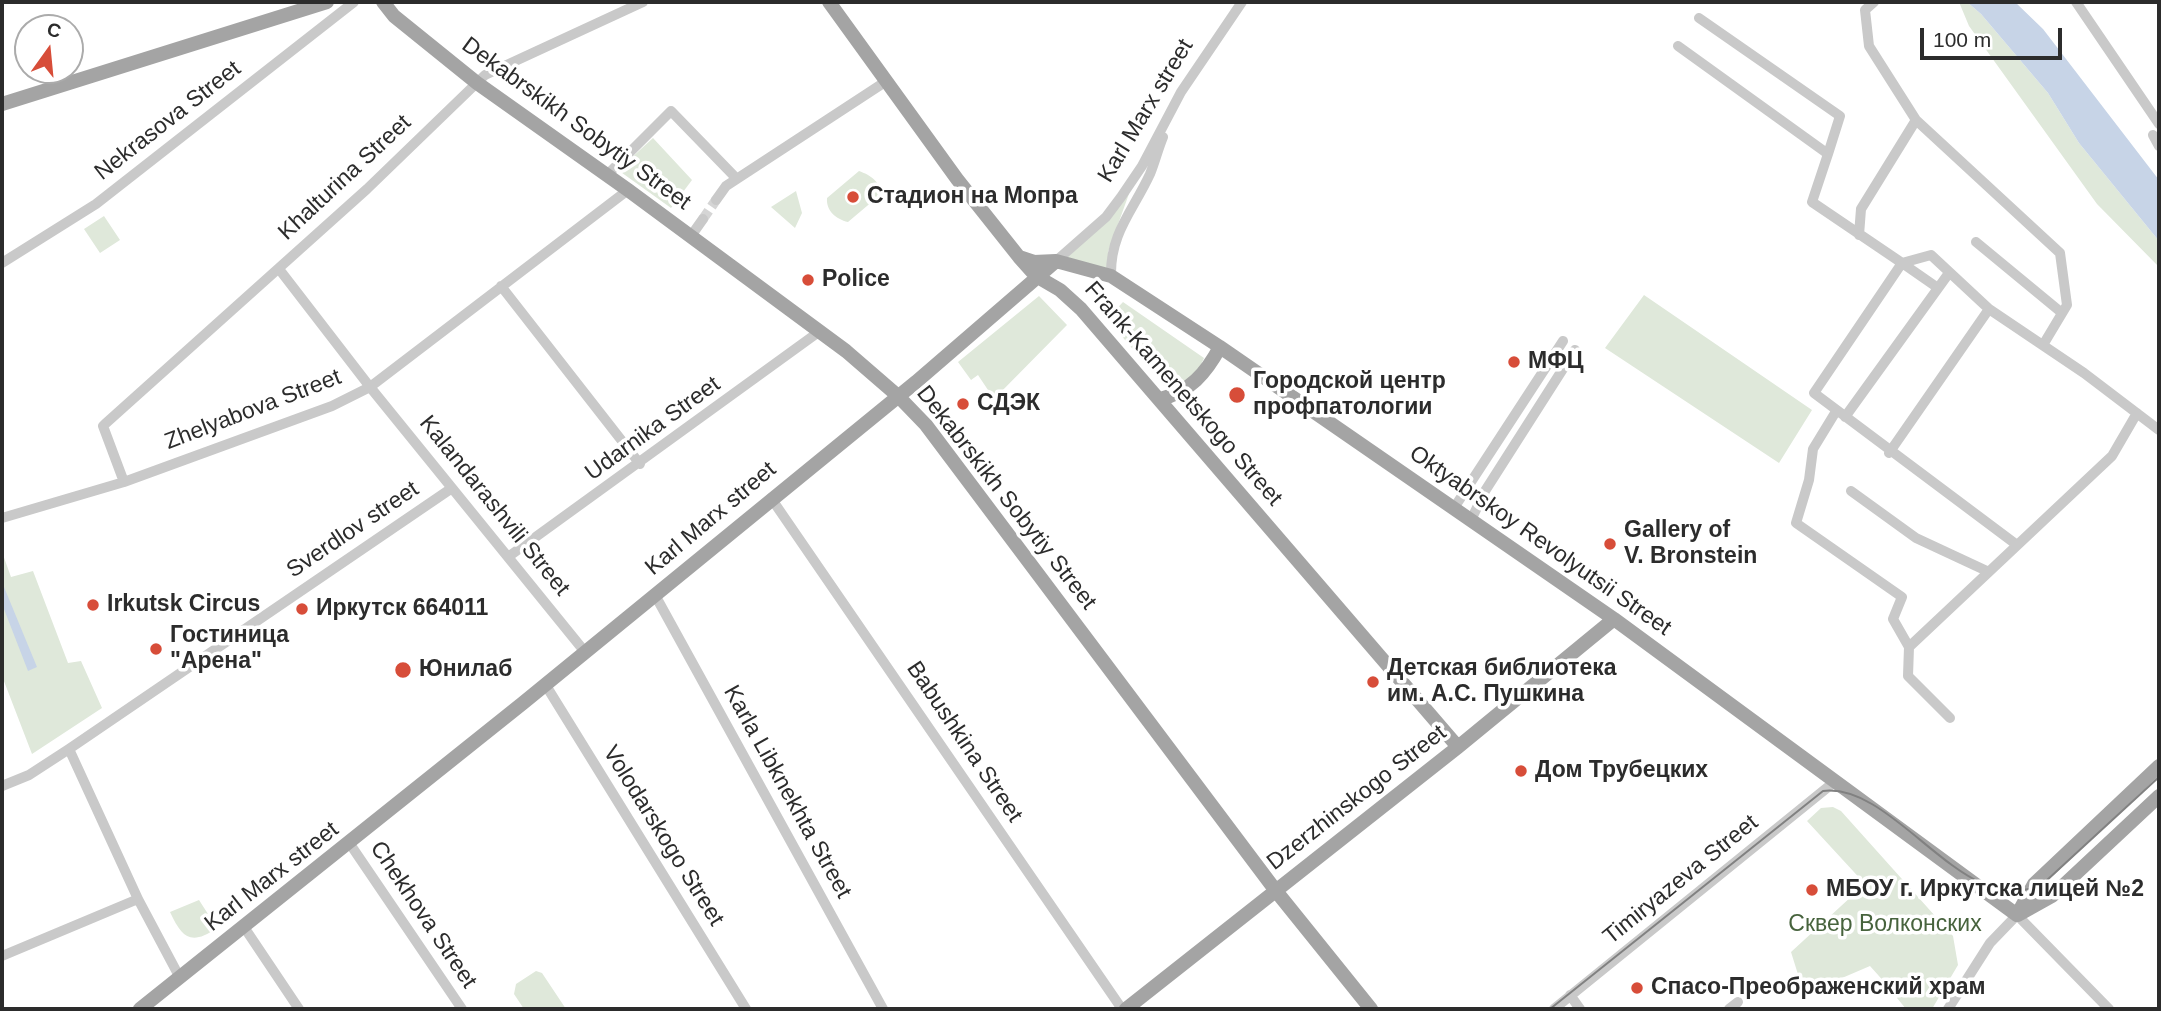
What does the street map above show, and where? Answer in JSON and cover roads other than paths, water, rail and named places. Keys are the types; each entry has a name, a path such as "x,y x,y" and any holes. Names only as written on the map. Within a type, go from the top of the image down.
{"main road":[{"path":"2,104 327,2"},
{"name":"Dekabrskikh Sobytiy Street","path":"383,2 394,16 477,83 820,331 898,396 926,425 1276,891 1371,1009"},
{"name":"Frank-Kamenetskogo Street","path":"829,2 1019,257 1036,276 1060,290 1160,398 1458,747"},
{"name":"Oktyabrskoy Revolyutsii Street","path":"1019,257 1034,262 1056,261 1111,276 1220,346 1614,619 1833,783 2017,915"},
{"name":"Karl Marx street","path":"148,1007 180,978 350,844 898,396 1056,261"},
{"path":"1060,290 1059,276 1063,269 1075,267"},
{"path":"1160,398 1180,394 1197,381 1220,346"},
{"name":"Dzerzhinskogo Street","path":"1124,1009 1458,747 1614,619"},
{"path":"2017,915 2034,884 2159,766"},
{"path":"2017,915 2052,896 2159,796"},
{"path":"2122,801 2137,817"},
{"path":"2109,813 2125,828"}],"street":[{"name":"Nekrasova Street","path":"2,263 96,204 354,2"},
{"name":"Khalturina Street","path":"124,482 103,426 279,269 477,83 496,69 643,2"},
{"name":"Karl Marx street","path":"1056,261 1106,217 1121,197 1142,166 1181,92 1242,2"},
{"path":"1111,276 1110,253 1120,228 1150,173 1180,104 1249,2"},
{"path":"1874,2 1865,10 1869,46 1916,120 2060,253 2067,305 2043,345"},
{"path":"2076,2 2156,129 2159,146"},
{"path":"1699,18 1840,116 1812,202 1938,289"},
{"path":"1678,46 1828,154"},
{"path":"716,200 726,186 737,178 886,82"},
{"path":"607,175 671,111 737,178"},
{"path":"1859,235 1861,209 1916,120"},
{"name":"Zhelyabova Street","path":"2,518 124,482 332,406 370,387 628,190"},
{"path":"691,236 703,219"},
{"path":"1976,242 2062,313"},
{"path":"2017,545 1889,453 1814,393 1902,263 1931,255 1989,309 2159,430"},
{"name":"Kalandarashvili Street","path":"279,269 370,387 585,652"},
{"path":"1950,273 1813,449 1809,480 1796,523 1902,597 1893,620 1909,647 1908,676 1950,718"},
{"path":"501,286 640,464"},
{"path":"1889,453 1989,309"},
{"name":"Udarnika Street","path":"508,557 640,464 820,331"},
{"path":"1454,508 1563,341"},
{"path":"1471,520 1485,491 1575,350"},
{"path":"1909,647 2112,456 2137,413"},
{"name":"Sverdlov street","path":"69,749 452,488"},
{"path":"1851,491 1916,538 1989,572"},
{"name":"Babushkina Street","path":"772,498 1124,1009"},
{"name":"Karla Libknekhta Street","path":"655,595 883,1009"},
{"name":"Volodarskogo Street","path":"545,684 746,1009"},
{"path":"2,786 29,775 69,749 138,899 180,978"},
{"name":"Timiryazeva Street","path":"1553,1009 1833,783"},
{"name":"Chekhova Street","path":"350,844 462,1009"},
{"path":"2,956 138,899"},
{"path":"1948,1009 1990,943 2017,915 2109,1009"},
{"path":"244,927 299,1009"},
{"path":"1570,996 1580,1009"}],"water":[{"path":"1967,2 2015,2 2043,29 2159,180 2159,241 2079,143 2048,93 1981,14"},
{"path":"4,587 37,667 28,671 2,604"}],"tunnel":[{"path":"703,219 716,200"}],"tram line":[{"path":"1550,1009 1823,791 1851,794 1879,808 1961,872 1989,886 2017,891 2046,881 2159,777"}],"place":[{"name":"Стадион на Мопра","path":"853,197"},
{"name":"Police","path":"808,280"},
{"name":"МФЦ","path":"1514,362"},
{"name":"Городской центр профпатологии","path":"1237,395"},
{"name":"СДЭК","path":"963,404"},
{"name":"Gallery of V. Bronstein","path":"1610,544"},
{"name":"Irkutsk Circus","path":"93,605"},
{"name":"Иркутск 664011","path":"302,609"},
{"name":"Гостиница \"Арена\"","path":"156,649"},
{"name":"Юнилаб","path":"403,670"},
{"name":"Детская библиотека им. А.С. Пушкина","path":"1373,682"},
{"name":"Дом Трубецких","path":"1521,771"},
{"name":"МБОУ г. Иркутска лицей №2","path":"1812,890"},
{"name":"Спасо-Преображенский храм","path":"1637,988"}],"park label":[{"name":"Сквер Волконских","path":"1885,925"}]}
